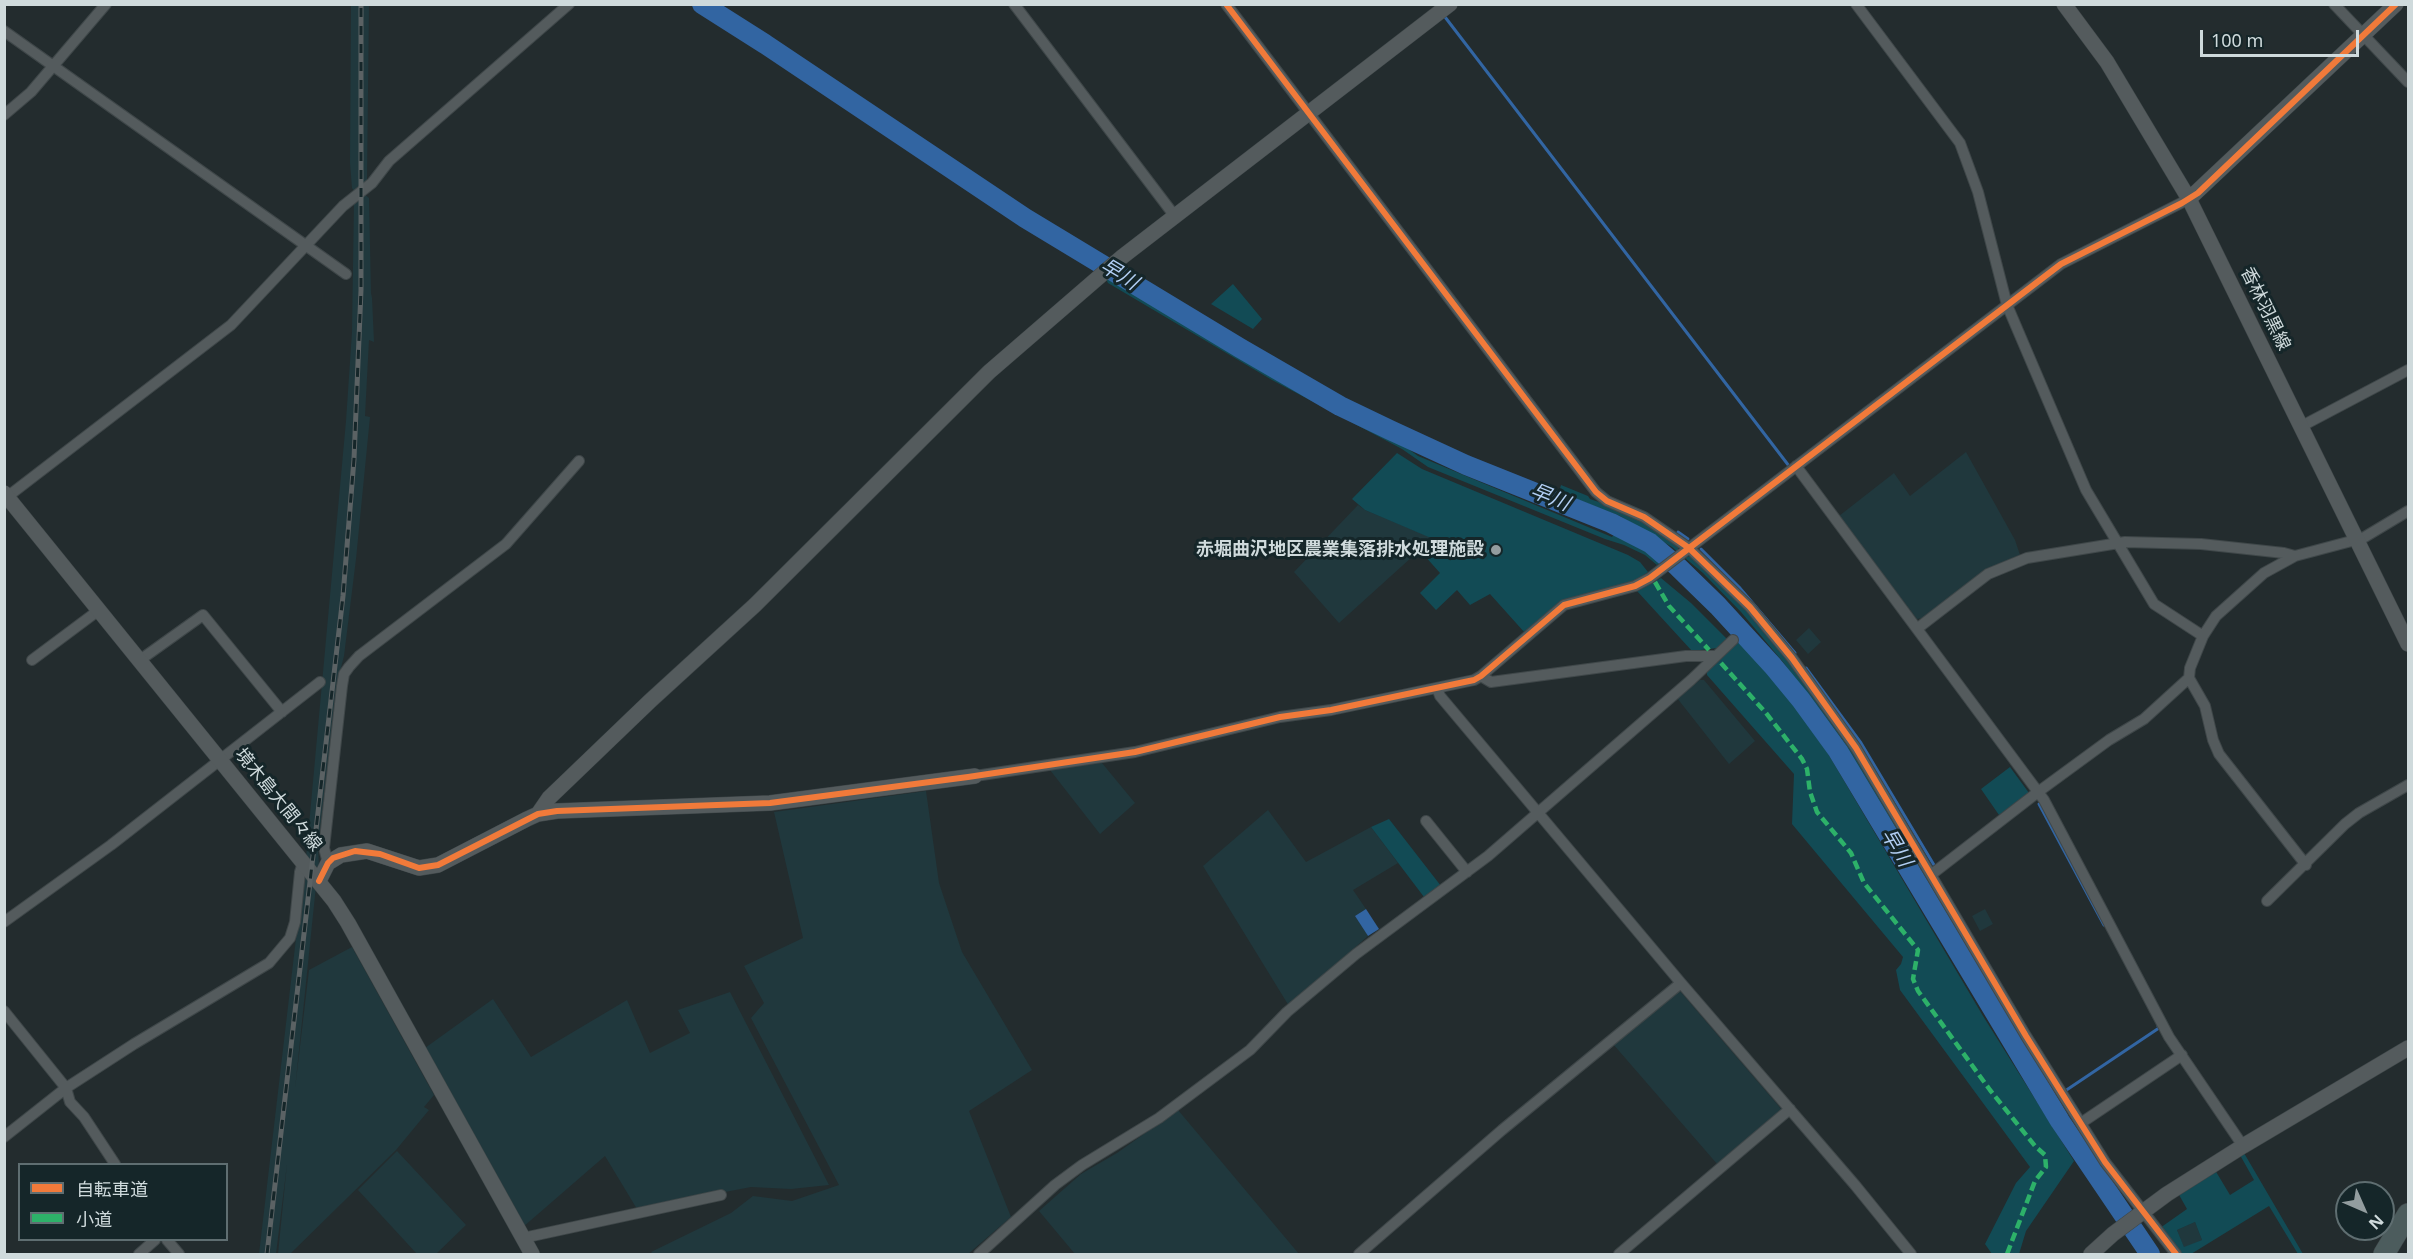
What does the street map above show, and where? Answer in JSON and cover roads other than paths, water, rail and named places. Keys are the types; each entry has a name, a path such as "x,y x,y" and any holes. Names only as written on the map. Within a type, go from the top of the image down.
{"highway":[{"path":"2384,1254 2409,1214"}],"street":[{"path":"4,114 31,92 106,4"},
{"path":"5,496 225,330 243,314 352,197 372,183 389,161 569,4"},
{"path":"1014,4 1174,215"},
{"path":"1226,4 1596,492 1607,501 1644,517 1687,550 1750,607 1792,658 1856,748 2026,1036 2105,1162 2141,1213 2176,1254"},
{"path":"538,814 549,798 755,604 989,372 1098,276 1174,215 1450,4"},
{"path":"1856,4 1960,143 1978,192 2007,305 2076,471 2154,604 2203,636"},
{"name":"香林羽黒線","path":"2064,4 2108,62 2189,199 2409,644"},
{"path":"2334,4 2409,82"},
{"path":"319,881 328,863 341,855 367,851 419,868 438,865 538,814 557,811 770,803 975,776 1136,752 1280,717 1331,710 1437,688 1481,676 1564,605 1635,586 1662,570 2061,264 2189,199 2396,4"},
{"path":"4,31 346,274"},
{"path":"2300,427 2409,370"},
{"path":"328,863 324,848 344,674 360,656 506,544 579,460"},
{"path":"1796,466 2038,792 2169,1036 2243,1146"},
{"name":"境木島大間々線","path":"5,496 319,881 348,923 532,1254"},
{"path":"2306,865 2219,754 2213,740 2205,706 2189,678 2190,668 2203,636 2216,616 2264,573 2295,556 2357,541 2409,511"},
{"path":"1918,628 1988,574 2027,558 2117,542 2201,544 2295,556"},
{"path":"32,660 99,610"},
{"path":"140,660 203,615 282,712"},
{"path":"979,1254 1055,1185 1082,1165 1179,1104 1238,1060 1287,1012 1356,954 1467,872 1691,680 1733,640"},
{"path":"1481,676 1491,682 1686,656 1715,656"},
{"path":"1932,874 2109,740 2144,719 2189,678"},
{"path":"4,922 111,845 320,682"},
{"path":"1437,688 1440,696 1911,1254"},
{"path":"2267,901 2345,824 2359,813 2409,785"},
{"path":"1426,821 1467,872"},
{"path":"4,1137 66,1088 134,1044 269,963 290,938 295,922 303,863"},
{"path":"1359,1254 1502,1130 1681,983"},
{"path":"4,1011 66,1088 70,1102 84,1117 114,1163"},
{"path":"2091,1254 2141,1213 2243,1146 2409,1048"},
{"path":"2081,1123 2182,1055"},
{"path":"1619,1254 1790,1109"},
{"path":"523,1238 721,1196"},
{"path":"139,1254 153,1241"},
{"path":"169,1241 179,1254"}],"water":[{"path":"1366,909 1379,929 1368,936 1355,916"}],"waterway":[{"name":"早川","path":"702,4 1025,218 1340,406 1466,465 1611,523 1650,543 1678,567 1718,606 1773,666 1838,751 2060,1121 2150,1254"},
{"path":"1445,17 1789,466"},
{"path":"1678,532 1688,539"},
{"path":"1701,549 1739,587 1795,653"},
{"path":"1806,668 1861,743 1934,865"},
{"path":"2039,804 2104,925"},
{"path":"2065,1091 2159,1028 2158,1026"},
{"name":"早川","path":"2060,1121 2065,1118"}],"railway":[{"path":"267,1254 343,596 354,459 361,290 361,4"}],"place":[{"name":"赤堀曲沢地区農業集落排水処理施設","path":"1496,550"}]}
